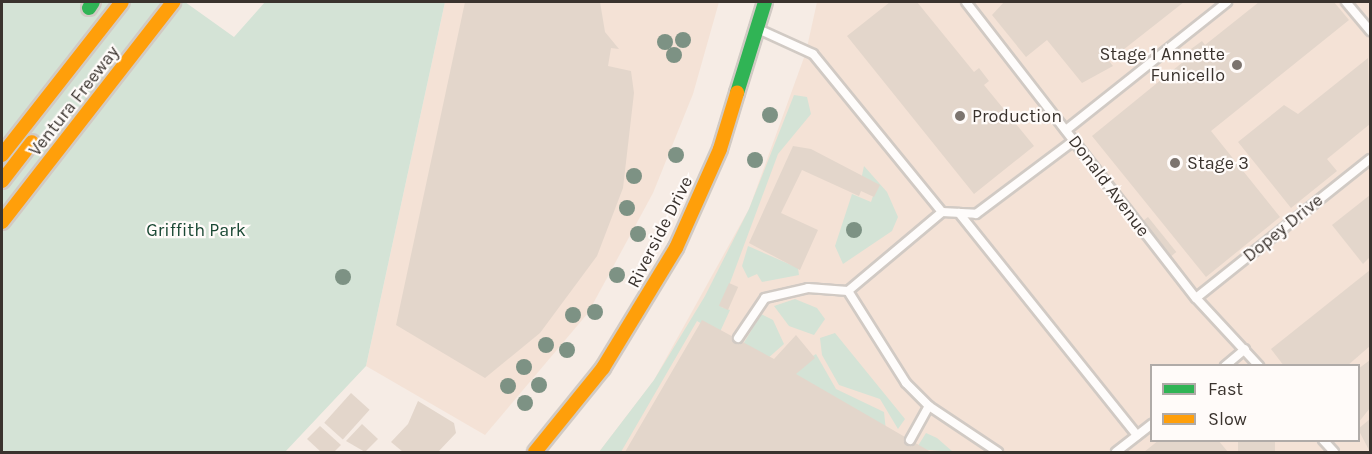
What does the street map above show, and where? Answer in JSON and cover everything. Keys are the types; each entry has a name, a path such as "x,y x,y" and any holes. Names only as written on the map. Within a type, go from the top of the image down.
{"main road":[{"path":"2,155 122,2"},
{"name":"Ventura Freeway","path":"2,222 173,2"},
{"name":"Riverside Drive","path":"535,453 603,368 676,248 720,149 765,2"},
{"path":"70,105 115,79"},
{"path":"2,181 52,116"}],"lane":[{"name":"Donald Avenue","path":"968,2 1066,130 1072,142 1196,298 1257,364"},
{"path":"1066,130 1227,2"},
{"path":"1346,2 1371,31"},
{"path":"758,29 813,54 942,212"},
{"path":"738,338 755,309 778,291 848,291 942,212 976,214 1072,142"},
{"name":"Dopey Drive","path":"1196,298 1371,159"},
{"path":"959,213 1137,435"},
{"path":"848,291 878,345 929,406 998,453"},
{"path":"1227,364 1245,349"},
{"path":"910,440 929,406"},
{"path":"1116,453 1150,425"}],"shaded area":[{"path":"445,2 719,2 693,94 653,193 588,313 485,435 366,366"},
{"path":"817,2 1370,2 1370,452 599,452 654,380 749,209 806,52"}],"green space":[{"name":"Griffith Park","path":"2,2 185,2 234,37 265,2 445,2 366,366 285,452 2,452"},
{"path":"794,95 807,97 811,114 778,154 721,307 730,310 719,334 697,321 621,452 599,452 654,380 705,296 749,209"},
{"path":"864,166 887,192 898,217 892,231 843,264 835,246 852,194 871,202 876,187 861,180"},
{"path":"748,246 798,268 799,275 762,282 757,274 748,278 742,266"},
{"path":"795,299 817,308 825,319 814,335 789,326 774,306"},
{"path":"761,314 773,320 784,344 767,359 742,346"},
{"path":"835,333 905,419 898,429 880,399 839,385 822,355 820,338"},
{"path":"816,354 836,389 884,412 886,431 790,371"},
{"path":"926,433 937,438 953,452 916,449"}],"building":[{"path":"465,2 600,2 605,32 619,49 611,48 608,66 631,71 634,93 623,188 597,256 540,333 485,378 396,325"},
{"name":"Production","path":"890,2 917,2 974,72 979,68 989,81 984,85 1034,146 974,194 847,36"},
{"path":"1004,2 1184,2 1109,61 1113,66 1082,83 1047,40 1026,57 992,15"},
{"name":"Stage 3","path":"1259,2 1334,2 1349,20 1211,131 1280,217 1206,277 1092,136 1194,53 1191,49 1202,41 1205,45"},
{"path":"1368,58 1370,124 1327,159 1337,171 1291,208 1238,142 1284,105 1298,114"},
{"path":"793,146 811,149 880,185 874,197 861,191 859,196 802,170 781,213 818,230 800,270 749,243"},
{"path":"1370,195 1370,257 1363,264 1332,225"},
{"path":"1148,217 1176,252 1170,257 1142,222"},
{"path":"1370,270 1370,346 1349,364 1282,364 1271,349"},
{"path":"729,283 738,287 728,310 719,306"},
{"path":"702,320 774,359 796,335 815,358 796,374 931,452 625,452"},
{"path":"1370,360 1370,408 1360,420 1360,368"},
{"path":"351,393 370,410 343,439 324,423"},
{"path":"418,401 454,423 456,433 438,452 403,452 391,442 408,424"},
{"path":"1370,419 1370,452 1360,433 1360,427"},
{"path":"362,424 378,439 365,452 346,441"},
{"path":"320,426 341,445 334,452 321,452 307,439"},
{"path":"1156,442 1220,442 1228,452 1144,452"},
{"path":"1238,442 1275,442 1275,452 1238,452"}],"traffic: fast":[{"path":"89,8 93,2"},
{"path":"737,93 765,2"}],"traffic: slow":[{"path":"2,155 122,2"},
{"path":"2,222 173,2"},
{"path":"535,452 603,368 676,248 720,149 737,93"},
{"path":"2,181 32,142"}],"place":[{"name":"Stage 1 Annette Funicello","path":"1237,65"},
{"name":"Production","path":"960,116"},
{"name":"Stage 3","path":"1175,163"}]}
